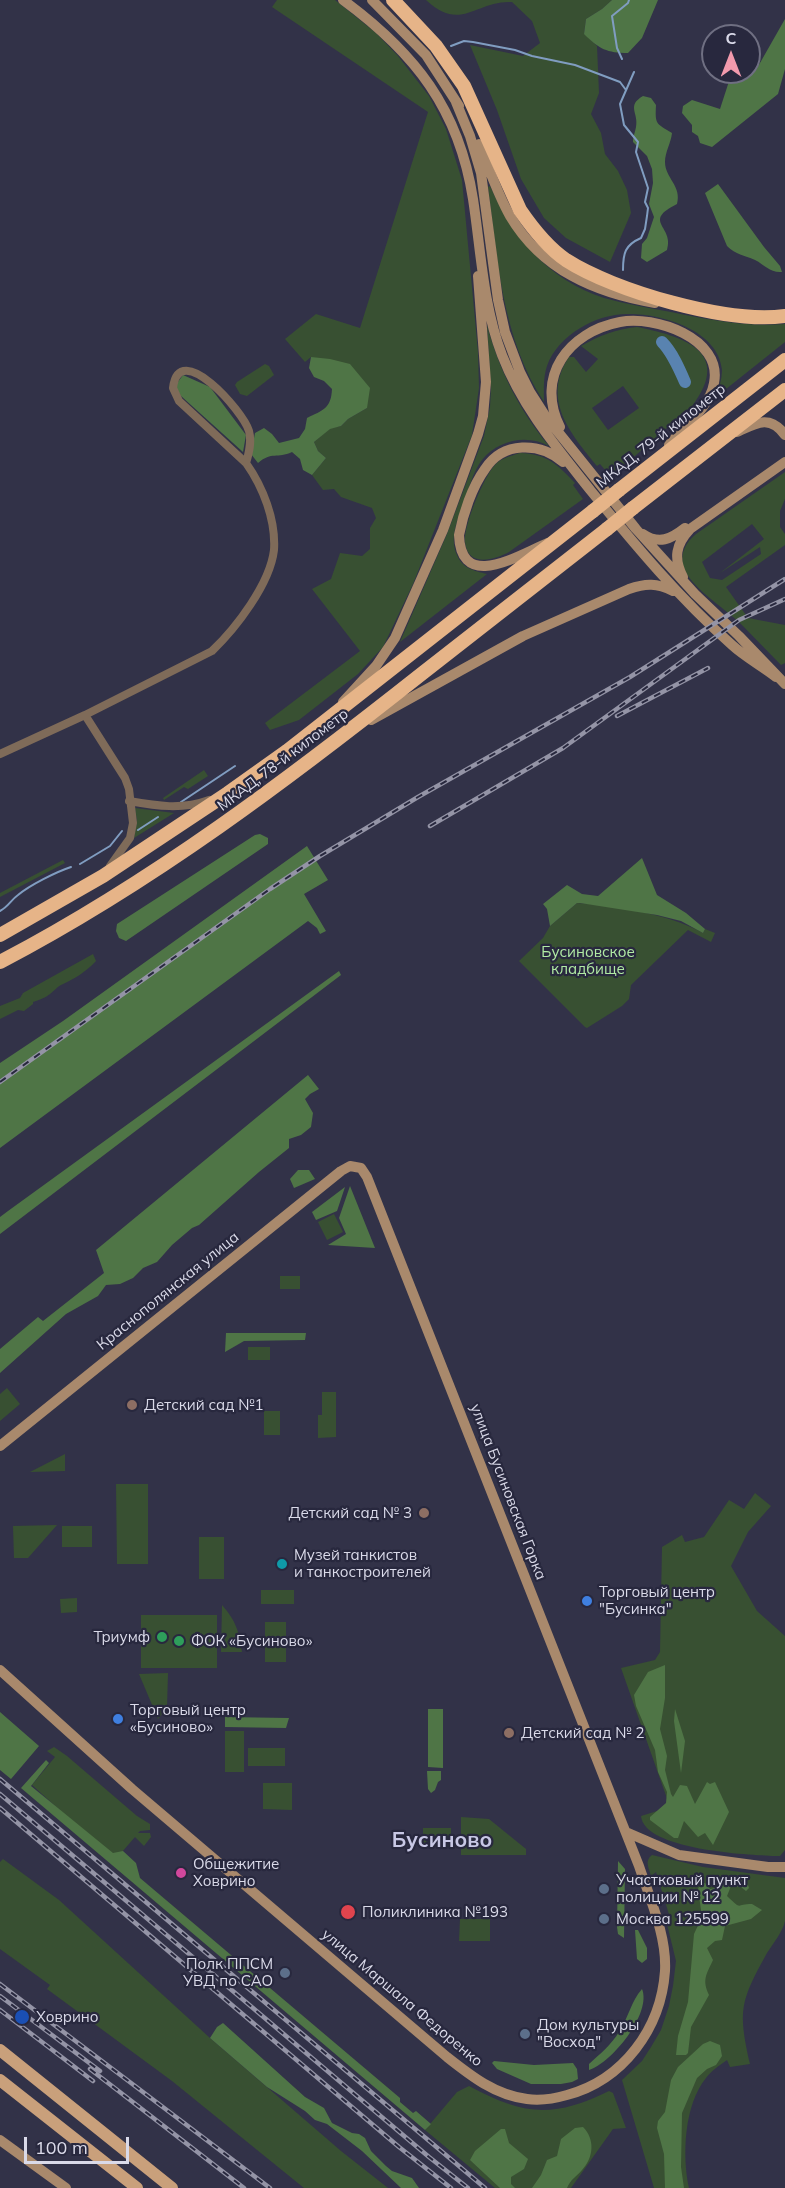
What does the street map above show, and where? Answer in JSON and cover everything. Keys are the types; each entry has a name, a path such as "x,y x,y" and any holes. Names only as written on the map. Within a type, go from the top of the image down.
{"highway":[{"path":"393,0 436,46 464,86 520,210 550,248 582,269 612,283 693,307 757,317 785,315"},
{"name":"МКАД, 79-й километр","path":"556,539 785,360"},
{"path":"723,439 785,390"},
{"name":"МКАД, 78-й километр","path":"0,962 170,862 275,788 723,439"},
{"name":"МКАД, 78-й километр","path":"0,933 103,876 228,794 556,539"}],"main road":[{"path":"344,0 403,51 431,85 442,103 461,146 473,199 491,314 507,365 526,406 629,538 680,595 734,647 781,681"},
{"path":"372,0 426,55 466,117 510,215 531,245 545,259 577,281 597,289 654,303 693,307"},
{"path":"456,102 481,173 498,300 508,342 530,392 546,417 636,529 695,594 781,681"},
{"path":"326,720 376,666 395,638 443,530 478,434 483,416 486,382 478,282 477,234"},
{"path":"568,444 556,420 551,398 551,384 560,361 575,344 597,330 618,322 654,324 687,335 703,345 712,358 715,376 711,394 706,402 653,463"},
{"path":"723,439 757,423 767,422 776,425 785,435"},
{"path":"556,539 501,564 479,567 466,558 462,552 459,535 471,497 485,468 506,451 530,446 541,448 554,454 582,479"},
{"path":"636,529 654,540 673,537 778,463 785,452"},
{"path":"695,594 678,566 677,548 682,538 690,529 785,462"},
{"path":"345,735 523,636 629,589 646,584 657,584 680,595"},
{"name":"Краснополянская улица","path":"0,1446 340,1171 350,1166 357,1166"},
{"name":"улица Бусиновская Горка","path":"357,1166 367,1177 627,1833"},
{"name":"улица Маршала Федоренко","path":"0,1670 132,1789 447,2057 477,2080 513,2096 550,2100 598,2084 618,2069 632,2054 656,2012 664,1980 664,1950 627,1833"},
{"path":"627,1833 679,1855 768,1867 785,1867"},
{"path":"0,2050 172,2188"},
{"path":"0,2080 137,2188"},
{"path":"0,2140 66,2188"}],"street":[{"path":"0,753 85,715 212,651 229,634 249,607 270,564 274,551 274,537 269,511 261,488 246,463 179,401 172,388 178,376 183,372 201,375 221,392 246,422 250,442 246,463"},
{"path":"85,715 125,778 129,789 133,823 130,838 103,876"},
{"path":"129,801 165,807 184,807 228,794"}],"green space":[{"path":"277,0 335,0 376,33 398,56 429,96 446,129 462,180 478,352 479,388 472,435 413,584 383,647 358,674 299,720 270,730 265,723 360,651 312,589 331,579 340,553 362,556 370,549 370,528 376,518 372,508 341,497 334,489 323,490 312,475 326,458 318,451 314,442 330,428 341,426 367,408 311,357 305,362 285,339 316,314 360,328 428,112 272,7"},
{"path":"426,0 612,0 586,19 584,33 597,46 599,93 591,114 601,133 605,154 618,171 627,190 631,213 610,262 566,238 544,218 521,179 497,110 470,45 523,56 540,43 532,21 512,2 488,5 459,15 438,9"},
{"path":"612,0 658,0 642,38 628,53 604,49 584,34 586,19"},
{"path":"785,19 785,69 778,94 712,147 700,143 698,136 692,132 692,125 682,113 683,106 692,100 720,109 728,84 761,84 761,61"},
{"path":"643,96 651,98 656,105 658,123 672,133 665,162 678,198 677,204 661,215 661,225 667,235 667,250 647,262 641,258 642,244 647,238 654,217 649,204 653,183 652,169 647,156 633,142 636,122 634,107"},
{"path":"718,184 780,266 782,272 771,270 727,246 705,193"},
{"path":"490,186 499,205 521,239 549,268 584,290 621,302 714,320 756,325 785,324 785,342 716,397 722,370 711,344 699,334 671,321 655,317 640,314 615,315 580,328 560,345 547,366 544,402 530,377 510,326 499,271 488,187"},
{"path":"487,325 511,389 528,418 549,446 532,440 513,441 496,448 482,460 459,515 454,542 457,555 465,566 487,574 400,642 447,534 484,436 491,388"},
{"path":"637,327 685,341 697,349 705,359 707,371 704,387 693,405 611,477 600,464 597,466 569,428 558,401 558,387 561,372 569,357 574,357 586,372 598,359 581,346 622,329","holes":["623,386 639,408 608,430 592,408"]},
{"path":"311,357 350,364 370,388 367,408 341,426 330,429 314,442 318,451 326,458 312,475 303,470 300,459 292,452 267,457 258,463 251,454 255,433 264,428 279,443 299,438 305,429 307,418 322,411 330,401 332,389 324,381 314,377 309,368"},
{"path":"265,364 269,366 274,375 247,396 240,394 235,385 237,382"},
{"path":"183,375 210,387 246,435 243,452 181,396 175,386"},
{"path":"520,453 537,455 557,465 575,483 573,485 583,499 509,552 489,559 476,559 467,550 465,542 467,525 475,502 495,465 503,459"},
{"path":"785,472 785,499 780,511 780,527 785,534 785,545 726,587 748,618 785,625 785,663 781,665 739,622 692,582 682,561 687,544 696,534","holes":["752,524 764,539 720,573 760,547 761,554 722,580 710,578 702,562"]},
{"path":"204,770 208,776 188,789 184,787 164,800 163,798"},
{"path":"135,808 174,813 134,838 137,821"},
{"path":"260,834 268,838 268,844 126,941 119,938 116,931 117,924 255,835"},
{"path":"307,846 328,880 304,894 326,931 320,934 317,928 308,921 0,1148 0,1063 63,1021"},
{"path":"642,858 657,895 686,913 705,929 703,933 681,921 657,915 580,903 577,903 550,926 547,909 543,904 567,885 582,894 598,896"},
{"path":"63,860 65,863 0,897 0,893"},
{"name":"Бусиновское кладбище","path":"577,903 642,912 690,926 703,933 705,929 715,933 711,942 688,930 631,985 629,999 622,1006 587,1028 519,961 543,938 550,926"},
{"path":"93,954 96,961 80,975 46,997 33,1002 24,1011 18,1010 0,1019 0,1006 20,998 23,993"},
{"path":"339,971 341,975 0,1234 0,1217"},
{"path":"308,1075 319,1089 305,1099 313,1113 311,1127 301,1135 289,1139 289,1148 199,1225 172,1245 157,1262 143,1268 133,1278 120,1284 106,1285 98,1296 66,1314 0,1373 0,1349 38,1317 43,1321 104,1273 96,1250"},
{"path":"298,1170 309,1170 315,1179 294,1188 290,1179"},
{"path":"350,1186 375,1248 328,1245 346,1234 339,1218"},
{"path":"345,1187 337,1211 316,1220 312,1212"},
{"path":"334,1214 343,1232 327,1240 318,1222"},
{"path":"280,1276 300,1276 300,1289 280,1289"},
{"path":"226,1333 306,1333 305,1340 244,1341 225,1352"},
{"path":"248,1347 270,1347 270,1360 248,1360"},
{"path":"7,1388 20,1404 0,1421 0,1394"},
{"path":"322,1392 336,1392 336,1437 318,1438 318,1415 322,1415"},
{"path":"264,1411 280,1411 280,1435 264,1435"},
{"path":"65,1454 65,1471 30,1472"},
{"path":"116,1484 148,1484 148,1564 117,1564"},
{"path":"755,1493 771,1506 748,1532 731,1566 757,1611 785,1636 785,1850 780,1856 699,1848 660,1836 647,1827 641,1816 670,1807 621,1668 655,1660 660,1652 662,1547 682,1535 685,1542 704,1537 729,1500 744,1509"},
{"path":"57,1525 28,1558 14,1558 13,1526"},
{"path":"62,1526 92,1526 92,1547 62,1547"},
{"path":"199,1537 224,1537 224,1579 199,1579"},
{"path":"261,1590 294,1590 294,1604 261,1604"},
{"path":"77,1598 77,1612 61,1613 60,1599"},
{"path":"222,1605 236,1627 242,1652 221,1652"},
{"name":"ФОК «Бусиново»","path":"141,1615 217,1615 217,1668 141,1668"},
{"path":"265,1622 286,1622 286,1662 265,1662"},
{"path":"665,1665 665,1698 660,1729 667,1756 665,1770 671,1794 673,1797 680,1785 687,1786 695,1804 707,1782 710,1784 715,1782 729,1812 713,1845 705,1833 698,1837 684,1821 678,1838 674,1838 650,1820 650,1817 666,1803 667,1792 658,1772 655,1750 636,1706 634,1695 648,1672"},
{"path":"168,1673 167,1708 158,1719 139,1674"},
{"path":"428,1709 443,1709 443,1768 428,1767"},
{"path":"675,1709 685,1741 681,1773 674,1721"},
{"path":"0,1712 39,1746 11,1779 0,1770"},
{"path":"225,1717 289,1718 286,1728 225,1727"},
{"path":"225,1731 244,1731 244,1772 225,1772"},
{"path":"54,1747 137,1816 150,1824 150,1830 138,1833 150,1833 151,1837 144,1846 135,1837 115,1860 32,1785 55,1757 47,1751"},
{"path":"248,1748 285,1748 285,1766 248,1766"},
{"path":"46,1760 49,1763 31,1786 113,1853 123,1851 136,1863 140,1878 400,2098 400,2102 413,2113 416,2111 431,2124 425,2130 21,1788"},
{"path":"427,1771 441,1771 441,1780 431,1793 428,1789"},
{"path":"263,1783 292,1783 292,1810 263,1809"},
{"path":"461,1817 489,1819 526,1849 526,1855 461,1855"},
{"path":"423,1828 451,1828 451,1847 423,1847"},
{"path":"652,1855 703,1867 785,1878 784,1925 751,1983 744,2007 744,2031 750,2064 730,2067 727,2060 710,2073 693,2102 686,2146 689,2188 654,2188 622,2080 642,2061 661,2030 673,1986 676,1961 667,1924 671,1921 656,1872 651,1876 648,1867 648,1860"},
{"path":"3,1859 59,1900 210,2038 341,2151 388,2188 304,2188 172,2081 47,1989 50,1985 0,1949 0,1862"},
{"path":"618,1861 625,1869 624,1938 618,1934 617,1927"},
{"path":"735,1876 749,1888 746,1891 741,1887 731,1886 727,1896 739,1906 752,1904 762,1910 751,1919 725,1926 722,1940 715,1941 707,1948 713,1960 706,1978 709,1995 691,2027 688,2053 676,2055 678,2036 688,2002 694,1934 702,1917 698,1889 701,1883 705,1883 710,1889"},
{"path":"460,1919 490,1919 490,1941 459,1941"},
{"path":"635,1930 638,1930 647,1948 647,1959 642,1963 637,1959"},
{"path":"642,1989 644,1999 641,2011 628,2036 608,2058 589,2070 589,2064 619,2032"},
{"path":"223,2023 305,2097 324,2108 332,2123 365,2138 371,2151 386,2166 392,2171 412,2178 419,2188 401,2188 362,2151 327,2124 315,2120 267,2087 210,2038 217,2027"},
{"path":"710,2041 720,2045 722,2056 716,2065 697,2078 682,2113 681,2167 684,2188 665,2188 664,2154 657,2128 658,2121 665,2112 671,2080 678,2067 703,2044"},
{"path":"494,2061 534,2065 573,2063 577,2069 578,2079 561,2084 531,2084 497,2069 492,2063"},
{"path":"469,2086 506,2103 538,2110 571,2106 609,2091 613,2093 626,2128 613,2129 571,2188 495,2188 425,2130 457,2092"},
{"path":"583,2127 590,2137 591,2154 586,2165 567,2188 532,2188 547,2160 557,2156 561,2139 575,2128"},
{"path":"501,2129 505,2129 509,2143 528,2159 524,2169 511,2177 511,2184 515,2188 500,2188 470,2160 475,2151"}],"waterway":[{"path":"622,59 617,48 612,16 629,0"},
{"path":"451,46 464,41 473,42 575,65 620,82 626,90"},
{"path":"623,270 626,250 641,238 645,229 648,208 645,202 648,188 636,152 638,142 624,125 620,104 634,72"},
{"path":"662,342 672,355 685,382"},
{"path":"181,802 235,766"},
{"path":"138,830 158,817"},
{"path":"80,864 110,846 122,831"},
{"path":"0,911 29,887 71,867"}],"railway":[{"path":"0,1082 270,889 320,856 418,797 630,677 785,579"},
{"path":"430,826 563,748 739,620 785,599"},
{"path":"617,716 708,668"},
{"path":"0,1779 485,2188"},
{"path":"0,1794 468,2188"},
{"path":"0,1808 399,2147 451,2188"},
{"path":"0,1984 270,2188"},
{"path":"0,1996 100,2071"},
{"path":"0,2010 93,2081"},
{"path":"90,2069 244,2188"}],"place":[{"name":"Детский сад №1","path":"132,1405"},
{"name":"Детский сад № 3","path":"424,1513"},
{"name":"Музей танкистов и танкостроителей","path":"282,1564"},
{"name":"Торговый центр \"Бусинка\"","path":"587,1601"},
{"name":"Триумф","path":"162,1637"},
{"name":"ФОК «Бусиново»","path":"179,1641"},
{"name":"Торговый центр «Бусиново»","path":"118,1719"},
{"name":"Детский сад № 2","path":"509,1733"},
{"name":"Общежитие Ховрино","path":"181,1873"},
{"name":"Участковый пункт полиции № 12","path":"604,1889"},
{"name":"Поликлиника №193","path":"348,1912"},
{"name":"Москва 125599","path":"604,1919"},
{"name":"Полк ППСМ УВД по САО","path":"285,1973"},
{"name":"Ховрино","path":"22,2017"},
{"name":"Дом культуры \"Восход\"","path":"525,2034"}],"district":[{"name":"Бусиново","path":"442,1841"}]}
